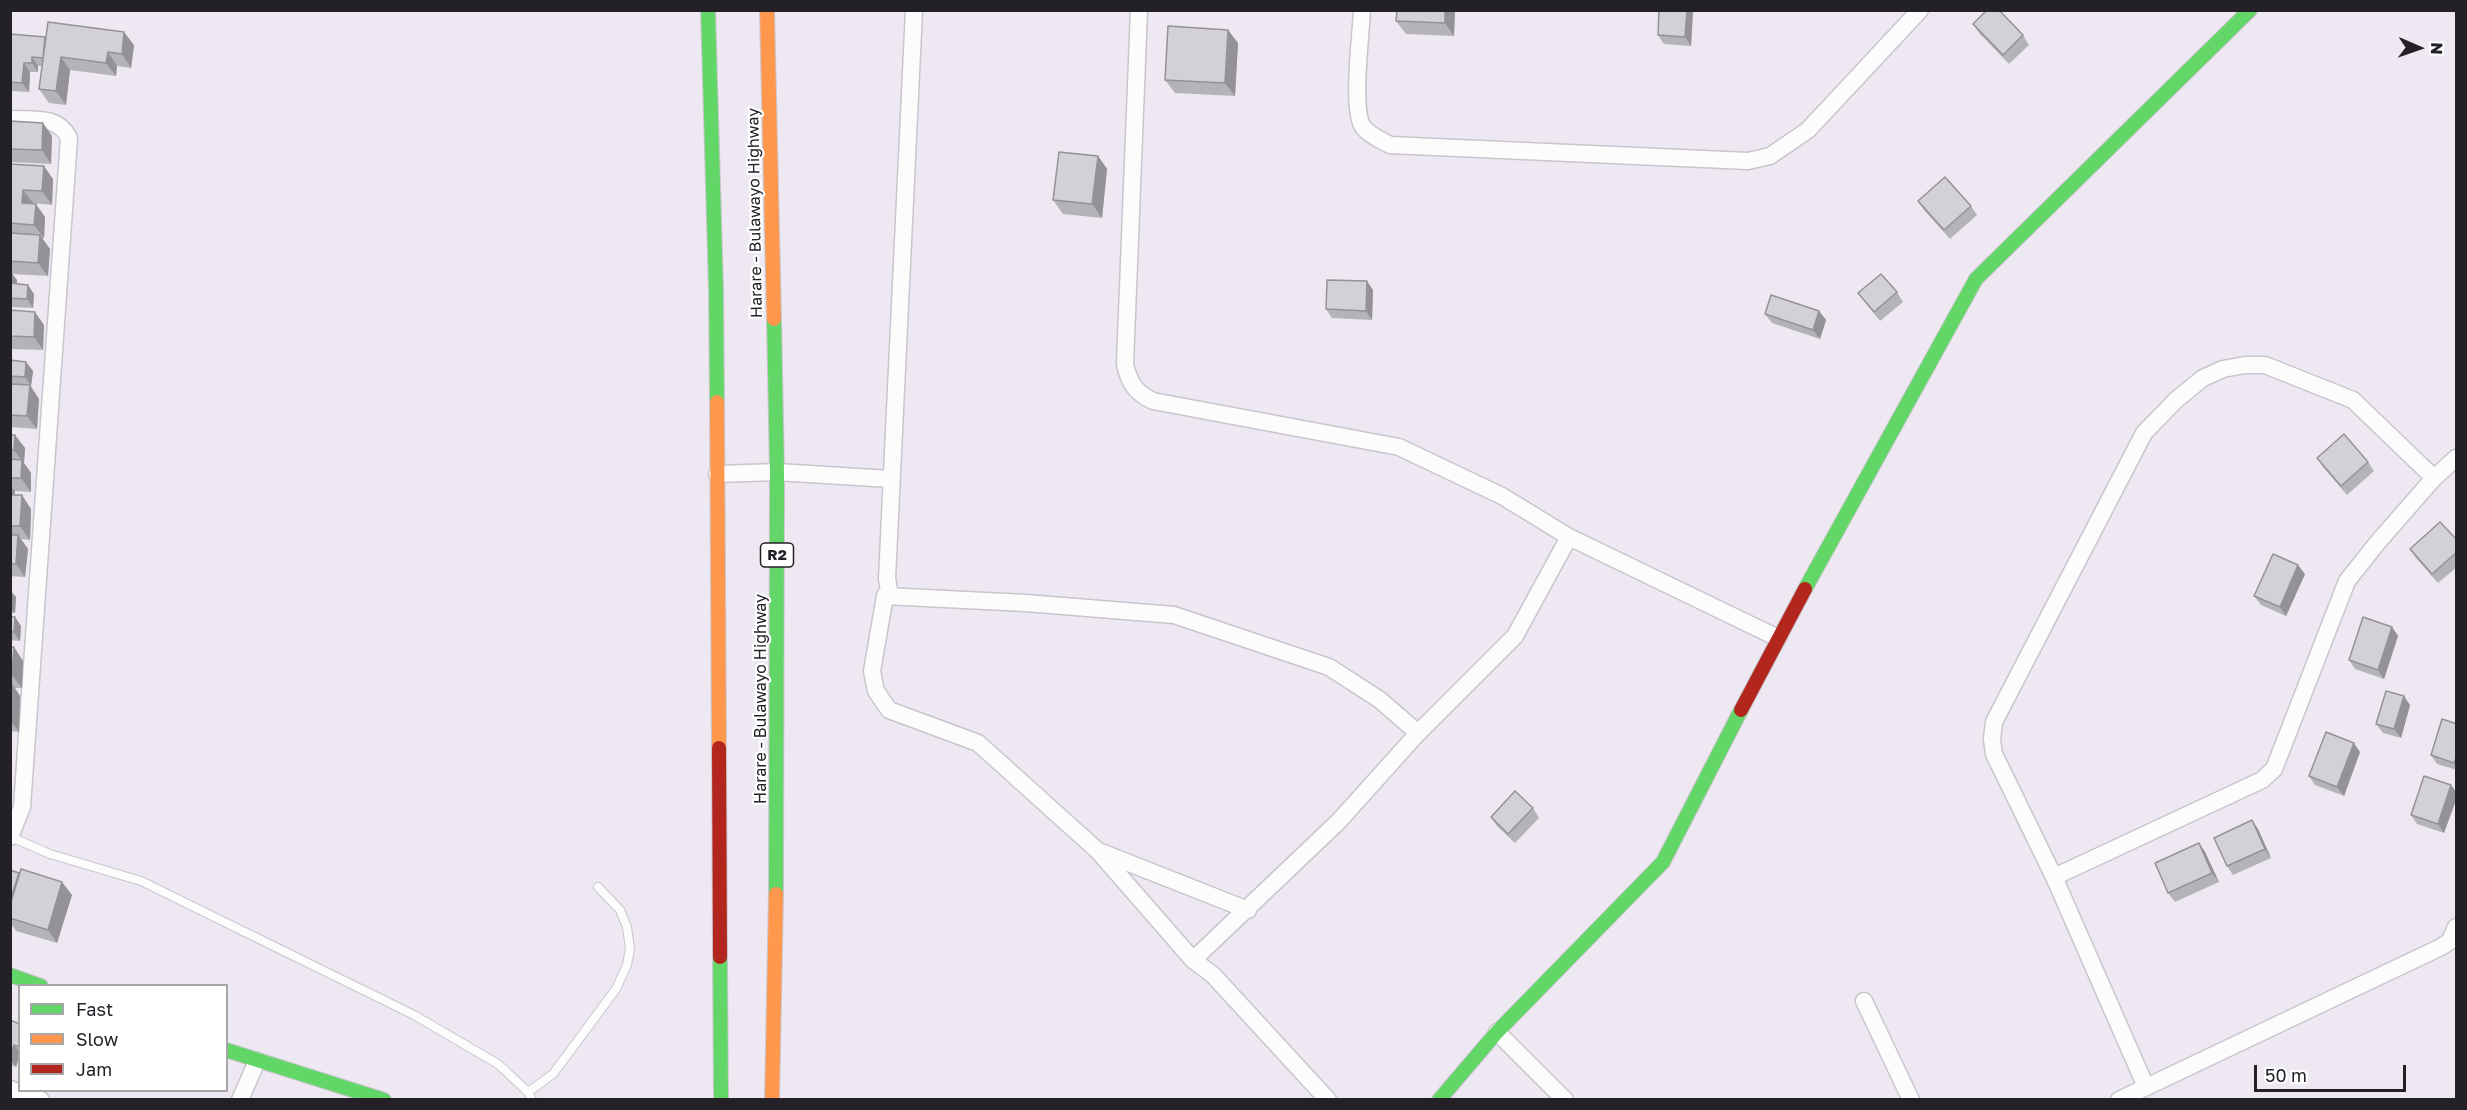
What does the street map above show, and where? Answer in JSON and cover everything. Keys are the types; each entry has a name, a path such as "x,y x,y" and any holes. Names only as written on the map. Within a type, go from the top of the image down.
{"main road":[{"path":"708,10 716,290 720,1100"},
{"name":"Harare - Bulawayo Highway","path":"767,10 777,472 777,814 772,1100"},
{"path":"1439,1100 1497,1032 1663,862 1778,638 1976,279 2250,10"},
{"path":"10,975 35,984"},
{"path":"228,1051 384,1100"}],"street":[{"path":"914,10 890,479 887,579 889,590 885,596 872,671 876,691 889,710 978,744 1098,851 1193,960 1213,975 1328,1100"},
{"path":"1139,10 1125,364 1127,376 1134,389 1153,401 1399,447 1502,496 1569,537 1778,638"},
{"path":"1362,10 1357,110 1362,126 1372,136 1390,145 1748,161 1770,156 1808,130 1915,12"},
{"path":"10,119 53,121 64,127 69,138 22,807 11,837"},
{"path":"2146,1087 2054,877 1994,754 1992,739 1994,722 2144,434 2168,408 2203,378 2223,369 2244,365 2265,366 2353,400 2434,478"},
{"path":"2054,877 2269,775 2274,769 2347,581 2434,478 2457,458"},
{"path":"717,474 777,472 890,479"},
{"path":"1193,960 1339,821 1418,733 1515,636 1569,537"},
{"path":"885,596 1026,603 1174,615 1329,667 1380,700 1418,733"},
{"path":"1098,851 1248,910"},
{"path":"2119,1100 2441,947 2450,941 2457,927"},
{"path":"1864,1001 1911,1100"},
{"path":"1497,1032 1565,1100"},
{"path":"240,1100 257,1061"},
{"path":"18,1092 41,1100"}],"lane":[{"path":"11,837 50,854 141,881 255,936 432,1026 498,1064 530,1096 553,1074 616,989 627,965 630,949 627,927 620,910 598,886"}],"building":[{"path":"1397,10 1445,10 1445,23 1396,21"},
{"path":"1659,10 1687,10 1685,37 1658,35"},
{"path":"1987,10 1999,10 2023,35 2003,55 1973,24"},
{"path":"48,22 124,32 122,54 108,52 106,63 61,57 56,91 39,89"},
{"path":"1168,26 1228,30 1225,83 1165,80"},
{"path":"10,34 45,37 43,58 32,57 32,63 24,63 22,83 10,82"},
{"path":"10,121 43,123 42,150 10,149"},
{"path":"1059,152 1098,156 1092,204 1053,200"},
{"path":"10,164 44,166 42,191 23,190 22,203 36,204 34,225 10,223"},
{"path":"1945,177 1971,206 1944,230 1918,201"},
{"path":"10,233 40,235 38,263 10,261"},
{"path":"1881,274 1897,292 1874,312 1858,293"},
{"path":"1327,280 1367,281 1366,311 1326,309"},
{"path":"10,283 28,285 27,299 10,298"},
{"path":"1771,295 1819,311 1813,330 1765,314"},
{"path":"10,310 35,312 34,337 10,336"},
{"path":"10,360 26,362 25,377 10,376"},
{"path":"10,384 30,385 27,416 10,415"},
{"path":"2344,434 2368,462 2341,486 2317,458"},
{"path":"10,435 15,435 14,450 10,450"},
{"path":"10,459 22,460 21,478 10,478"},
{"path":"10,495 22,495 20,526 10,526"},
{"path":"2440,522 2457,540 2457,552 2432,574 2410,549"},
{"path":"10,535 18,535 16,564 10,564"},
{"path":"2273,554 2298,565 2280,607 2254,596"},
{"path":"10,617 15,617 14,632 10,631"},
{"path":"2363,617 2392,627 2378,670 2349,660"},
{"path":"10,647 14,647 12,675 10,675"},
{"path":"2386,691 2404,696 2394,729 2376,724"},
{"path":"2442,719 2457,724 2457,755 2454,763 2431,755"},
{"path":"2326,732 2354,743 2337,787 2309,776"},
{"path":"2424,776 2451,785 2438,824 2411,815"},
{"path":"1515,791 1533,808 1508,834 1491,817"},
{"path":"2252,820 2265,849 2227,866 2214,838"},
{"path":"2199,843 2212,873 2168,893 2155,863"},
{"path":"21,869 62,882 48,930 10,918 10,905"},
{"path":"10,870 19,873 10,901"},
{"path":"10,1020 18,1023 18,1047 14,1045 10,1054"}],"traffic: fast":[{"path":"708,10 717,402"},
{"path":"1805,589 1976,279 2250,10"},
{"path":"774,319 777,472 776,894"},
{"path":"1439,1100 1497,1032 1663,862 1741,710"},
{"path":"720,957 721,1100"},
{"path":"10,975 35,984"},
{"path":"228,1051 384,1100"}],"traffic: slow":[{"path":"767,10 774,319"},
{"path":"717,402 719,748"},
{"path":"772,1100 776,894"}],"traffic: jam":[{"path":"1741,710 1805,589"},
{"path":"719,748 720,957"}]}
